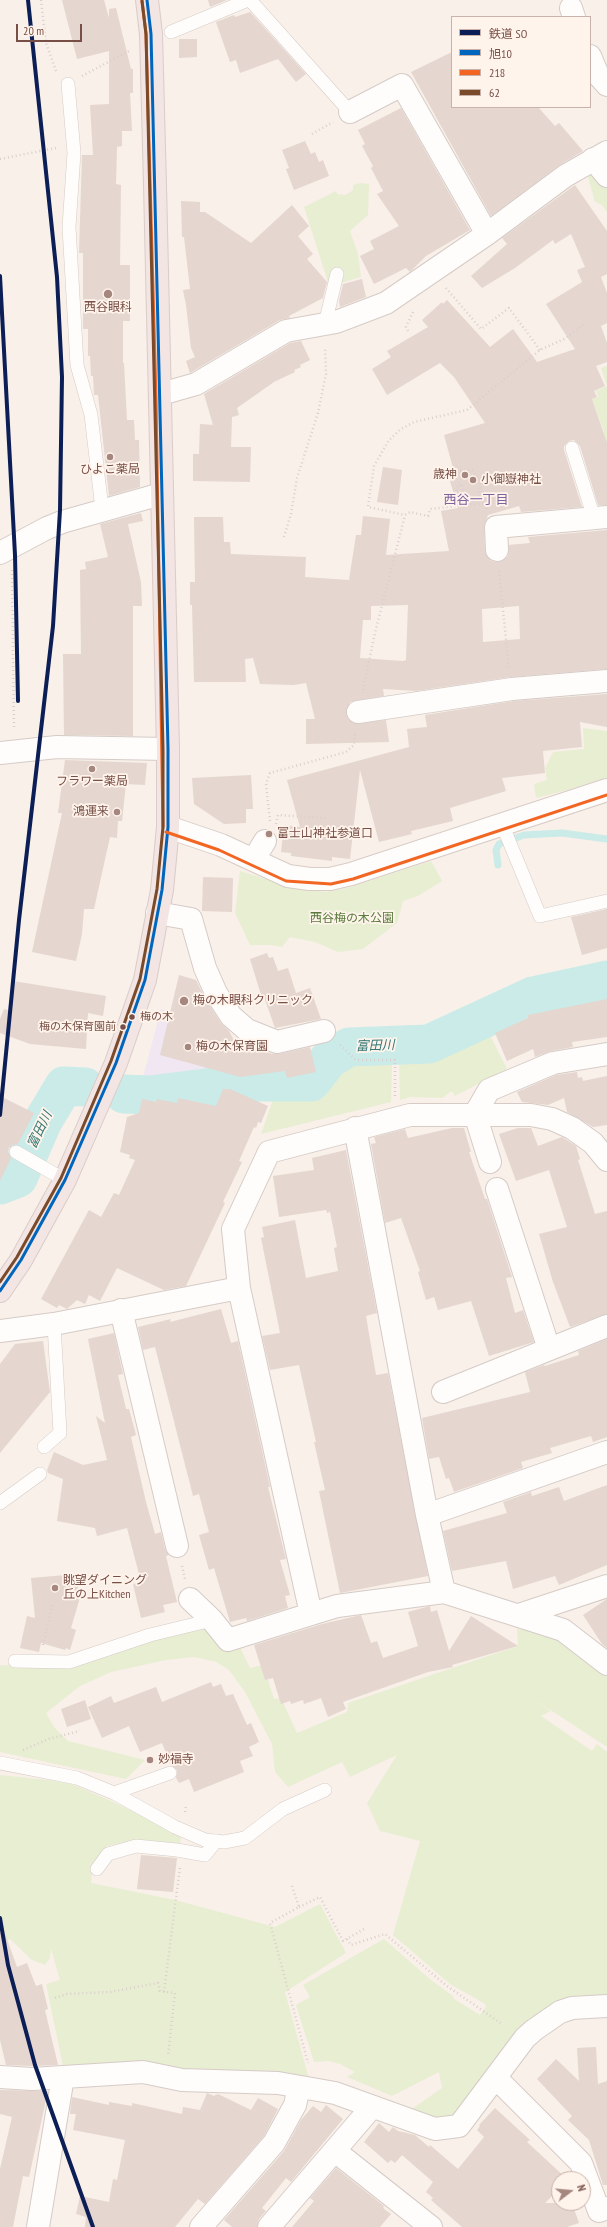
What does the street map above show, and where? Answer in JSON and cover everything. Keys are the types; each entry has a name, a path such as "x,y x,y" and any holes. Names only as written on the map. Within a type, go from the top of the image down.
{"highway":[{"path":"0,1291 21,1260 56,1174 116,1063 145,980 157,914 168,827 168,749 151,34 147,0"}],"street":[{"path":"591,58 598,75 607,86"},
{"path":"350,112 402,85 487,234"},
{"path":"160,394 196,384 286,332 325,324 386,303 487,234 565,176 602,162"},
{"path":"6,550 47,528 102,509 161,494"},
{"path":"497,543 496,527 601,518"},
{"path":"358,712 511,682 607,680"},
{"path":"7,752 57,747 168,749"},
{"path":"168,827 221,845 261,846 288,876 310,879 330,878 351,874 607,790"},
{"path":"157,914 192,919 205,968 216,993 231,1016 247,1030 277,1042 324,1031"},
{"path":"490,1162 475,1114 489,1090 553,1063 607,1054"},
{"path":"311,1614 239,1288 233,1228 269,1152 355,1128 410,1115 531,1115 552,1119 572,1128 593,1143 607,1160"},
{"path":"355,1128 410,1403 427,1515 444,1592"},
{"path":"497,1189 548,1349"},
{"path":"0,1331 54,1324 239,1288"},
{"path":"121,1310 177,1546"},
{"path":"444,1392 607,1326"},
{"path":"427,1515 607,1452"},
{"path":"520,1615 607,1586"},
{"path":"190,1599 212,1620 228,1640 337,1606 444,1592 520,1615 563,1630 607,1664"},
{"path":"0,2077 32,2079 144,2072 182,2080 278,2084 335,2093 371,2108 435,2129 458,2126 525,2038 560,2012 572,2008 607,2006"},
{"path":"38,2227 63,2077"},
{"path":"496,2078 581,2163 599,2211 607,2208"},
{"path":"202,2227 274,2144 296,2105 299,2087"},
{"path":"269,2227 371,2108"},
{"path":"335,2150 417,2223"}],"lane":[{"path":"170,32 249,0 350,112"},
{"path":"68,84 74,153 69,227 77,365 91,415 102,509"},
{"path":"325,324 337,274"},
{"path":"572,448 601,518"},
{"path":"502,824 540,916 607,901"},
{"path":"18,1153 56,1174"},
{"path":"44,1447 60,1433 54,1324"},
{"path":"0,1503 40,1474"},
{"path":"15,1660 69,1662 150,1635 212,1620"},
{"path":"0,1764 77,1778 114,1793 175,1828 205,1840 224,1842 245,1838 283,1809 325,1790"},
{"path":"114,1793 170,1773"},
{"path":"97,1869 108,1854 136,1846 177,1850 205,1855 216,1841"}],"path":[{"path":"40,0 46,43 57,72"},
{"path":"68,84 126,53"},
{"path":"0,160 57,148"},
{"path":"431,271 481,329 509,308 540,350"},
{"path":"485,503 430,509 428,516 410,512 405,515 368,507 374,466 389,440 401,429 414,422 467,410 540,350 564,338 584,324"},
{"path":"284,537 291,514 297,478 318,412 326,374"},
{"path":"444,471 472,470 476,474 481,486 489,515"},
{"path":"463,490 461,484 458,485 456,493 457,496 461,501 470,502 478,497 481,486"},
{"path":"261,846 270,818 266,784 270,773 346,752 354,745 358,712 374,637 405,515"},
{"path":"497,543 511,682"},
{"path":"6,550 14,646 7,752"},
{"path":"261,846 273,837 278,815 327,818"},
{"path":"356,1060 395,1060 395,1105"},
{"path":"177,1546 190,1599"},
{"path":"41,1652 53,1602"},
{"path":"20,1751 49,1739 80,1731"},
{"path":"164,1992 180,1861"},
{"path":"292,1886 299,1907"},
{"path":"308,2063 270,1923 320,1897 343,1941 366,1928"},
{"path":"347,1939 351,1945 385,1934 447,1986 502,2024"},
{"path":"55,1998 68,1994 124,1990 158,1983 160,1991 175,1993 169,2049"}],"shaded area":[{"name":"梅の木保育園","path":"161,1009 230,1029 220,1065 227,1067 224,1080 154,1087 142,1081"}],"green space":[{"path":"595,170 607,183 607,212 602,205 595,202 587,174"},
{"path":"360,183 369,184 368,215 350,231 358,254 361,277 340,283 328,292 327,279 304,207 336,191 337,194 346,195 353,190 353,185"},
{"path":"607,366 607,386 601,368"},
{"path":"607,386 607,449 591,438 604,432 592,399 598,397 596,391"},
{"path":"583,728 607,731 607,780 536,798 534,784 547,780 545,768 553,752 584,749"},
{"name":"西谷梅の木公園","path":"431,861 442,881 418,896 403,901 397,923 363,949 338,952 315,942 290,937 282,947 272,945 250,945 235,913 240,871 288,886 325,892 347,888"},
{"path":"487,1029 507,1069 455,1096 452,1091 442,1098 410,1097 400,1100 399,1056 358,1056 352,1049 436,1048"},
{"path":"347,1057 356,1065 392,1064 391,1102 261,1134 275,1094 284,1093 287,1098 316,1089 323,1089"},
{"path":"201,1625 223,1646 238,1643 250,1668 263,1665 274,1699 281,1698 297,1733 347,1712 348,1703 518,1646 517,1629 560,1634 607,1672 607,1747 526,1694 551,1711 541,1716 592,1751 597,1744 607,1752 607,1997 578,1997 457,2120 435,2119 409,2111 442,2088 439,2072 392,2096 347,2077 355,2072 340,2064 328,2061 314,2062 296,2005 310,1997 303,1985 384,1939 431,1980 453,1996 454,1999 480,2015 486,2007 485,2004 450,1984 393,1935 420,1841 380,1831 367,1803 397,1755 350,1777 342,1762 288,1787 275,1772 272,1744 245,1692 229,1670 216,1662 194,1657 166,1660 111,1672 80,1686 46,1713 54,1727 68,1741 145,1760 126,1779 0,1752 0,1665 38,1667"},
{"path":"0,1775 72,1784 181,1835 180,1844 134,1840 107,1846 92,1873 91,1883 175,1900 275,1927 320,1904 346,1953 285,1992 309,2079 64,2071 46,1984 60,1980 51,1949 50,1958 45,1965 32,1960 10,1939 0,1943"}],"building":[{"path":"62,0 104,0 109,18 109,9 116,8 131,69 133,69 133,93 130,93 132,131 122,131 122,146 117,147 116,184 121,185 120,265 130,265 130,321 123,321 123,363 127,420 134,420 135,440 139,440 140,487 109,496 98,395 94,395 90,356 88,356 88,329 83,329 83,253 79,253 82,155 93,155 90,105 109,104 109,51 77,59"},
{"path":"208,0 227,0 210,7"},
{"path":"250,12 306,74 296,82 278,59 240,73 236,60 230,62 216,22 234,15 235,17"},
{"path":"179,39 197,39 197,57 179,58"},
{"path":"451,52 451,108 539,108 555,126 559,123 583,151 558,166 491,216 411,72"},
{"path":"401,108 470,230 426,256 410,272 406,268 374,284 360,256 374,249 370,241 399,226 377,194 383,191 371,168 373,166 362,146 365,144 358,130"},
{"path":"305,141 311,154 315,152 319,162 323,160 329,176 294,190 286,169 289,168 282,150"},
{"path":"575,185 607,231 607,274 601,277 607,293 607,323 601,326 607,343 607,362 596,366 605,386 594,391 597,397 592,399 607,443 607,505 598,505 580,446 574,440 569,441 564,446 564,450 582,507 521,512 519,506 488,515 484,527 485,551 491,561 498,562 508,556 509,545 530,543 528,537 607,530 607,669 511,677 416,691 383,689 384,696 350,702 346,713 348,719 353,723 386,720 389,742 306,744 306,719 315,719 306,683 294,685 260,684 253,658 245,659 246,682 194,682 190,582 195,582 194,517 223,517 224,542 230,542 231,554 306,557 305,577 349,580 356,535 361,535 363,516 390,519 386,555 449,551 441,511 458,508 450,481 456,479 444,435 485,423 454,377 440,363 387,395 372,369 391,357 387,351 428,327 422,320 442,302 443,304 447,300 490,347 513,329 537,362 575,349 546,304 582,282 577,270 585,267 571,234 555,244 553,240 515,268 482,288 471,276 507,244 502,238","holes":["408,605 406,660 360,658 363,620 371,620 371,606","519,606 520,639 483,642 482,609"]},
{"path":"181,201 200,202 200,212 205,212 251,243 292,205 309,226 298,236 313,254 307,259 327,282 323,298 289,316 290,318 280,320 190,373 186,361 195,357 191,348 183,290 190,289 184,237 182,237"},
{"path":"362,279 366,297 340,307 339,301 343,284"},
{"path":"301,341 310,360 300,365 301,367 294,370 295,372 274,382 237,408 239,415 232,417 231,447 251,447 250,482 193,481 193,454 199,454 200,424 213,425 204,394 290,343"},
{"path":"383,467 402,470 398,505 377,502"},
{"path":"141,513 143,521 128,524 141,582 142,606 133,606 133,736 64,735 63,654 81,654 80,570 86,569 85,562 108,557 100,524"},
{"path":"607,694 607,727 580,722 582,747 543,751 545,773 502,778 506,791 450,808 453,821 411,831 412,834 379,842 360,770 350,859 332,857 332,861 291,856 291,853 281,852 284,825 300,827 287,780 409,747 407,729 427,727 425,715 513,701"},
{"path":"65,760 147,763 145,785 126,784 122,821 118,821 117,838 110,837 94,909 84,909 82,934 76,961 32,952 62,813 58,813"},
{"path":"251,775 253,809 246,809 246,823 224,824 194,804 192,778"},
{"path":"203,877 233,878 232,912 202,911"},
{"path":"607,909 607,948 582,955 571,917"},
{"path":"267,953 269,958 273,957 278,971 288,968 296,993 310,988 321,1019 275,1028 264,997 262,998 250,959"},
{"path":"179,975 196,980 206,1000 221,1023 229,1031 237,1046 249,1044 272,1054 279,1054 310,1047 316,1072 287,1078 285,1071 240,1077 160,1055"},
{"path":"13,981 106,996 103,1016 88,1013 86,1049 30,1044 0,1033 0,1019 4,1009 8,1010"},
{"path":"607,999 607,1037 572,1042 573,1047 551,1051 535,1057 533,1049 507,1061 495,1033 528,1018 528,1015"},
{"path":"577,1072 578,1078 582,1077 583,1081 607,1076 607,1125 593,1127 567,1112 564,1098 548,1105 522,1102 517,1092 556,1075"},
{"path":"223,1089 230,1089 268,1106 261,1123 258,1122 256,1128 254,1127 239,1161 242,1162 223,1202 225,1203 186,1286 164,1290 117,1268 100,1301 89,1295 85,1304 77,1300 67,1309 59,1305 57,1308 41,1299 89,1210 101,1217 114,1193 119,1195 135,1160 129,1158 130,1155 120,1152 127,1117 139,1113 142,1099 156,1102 157,1099 177,1103 178,1098 216,1106"},
{"path":"0,1096 34,1113 18,1144 12,1145 9,1148 8,1152 11,1158 0,1181"},
{"path":"452,1128 464,1128 471,1152 469,1152 485,1199 487,1199 512,1277 506,1278 515,1313 523,1310 534,1342 489,1356 471,1301 438,1310 434,1297 426,1300 418,1272 420,1271 401,1218 385,1223 371,1144 376,1143 374,1137 405,1129 408,1138"},
{"path":"518,1128 531,1128 538,1146 562,1137 576,1146 580,1159 578,1160 595,1214 607,1211 607,1314 570,1327 553,1282 539,1234 567,1227 549,1170 516,1181 499,1134"},
{"path":"346,1150 377,1313 366,1316 376,1375 388,1373 428,1576 340,1593 319,1491 325,1490 299,1365 270,1370 262,1336 280,1333 261,1238 264,1237 262,1227 295,1220 306,1278 338,1271 334,1248 337,1247 330,1212 327,1213 326,1210 279,1217 273,1176 314,1170 312,1158"},
{"path":"221,1309 231,1343 238,1341 270,1487 268,1487 286,1559 280,1560 290,1595 285,1596 288,1608 247,1621 246,1618 230,1622 214,1568 209,1570 199,1535 209,1532 199,1494 193,1496 155,1347 143,1350 138,1327 171,1319 170,1322"},
{"path":"114,1333 123,1374 118,1375 126,1409 129,1409 136,1435 131,1437 146,1502 155,1534 161,1532 165,1549 169,1555 166,1556 177,1602 163,1605 165,1612 141,1618 133,1584 141,1582 127,1528 97,1536 95,1528 57,1521 63,1479 48,1473 47,1470 54,1452 83,1465 107,1460 96,1416 105,1423 88,1339"},
{"path":"607,1339 607,1437 593,1442 591,1436 550,1448 552,1453 521,1462 523,1468 454,1492 449,1478 446,1479 439,1457 429,1459 422,1418 530,1392 525,1372 579,1355 578,1351"},
{"path":"43,1341 50,1392 0,1453 0,1364 15,1344"},
{"path":"607,1485 607,1565 559,1585 555,1576 513,1589 506,1561 452,1571 443,1531 507,1513 503,1502 531,1492 532,1496 559,1487 564,1501"},
{"path":"77,1574 79,1601 71,1628 76,1630 70,1650 41,1643 39,1652 20,1648 27,1616 35,1618 31,1578"},
{"path":"607,1599 607,1648 602,1644 583,1615"},
{"path":"430,1606 431,1612 437,1610 449,1651 471,1616 518,1646 452,1665 453,1667 428,1672 343,1702 346,1709 328,1717 321,1698 304,1704 303,1700 291,1704 290,1701 281,1704 273,1678 265,1680 254,1645 322,1624 361,1615 371,1643 377,1641 383,1658 418,1646 408,1612"},
{"path":"211,1682 213,1687 221,1684 226,1696 233,1694 247,1725 251,1723 259,1742 249,1747 253,1756 240,1761 244,1772 194,1792 189,1779 179,1783 176,1778 177,1770 171,1765 162,1743 140,1752 129,1726 102,1738 88,1707 111,1696 114,1703 156,1687 162,1702"},
{"path":"85,1700 91,1719 67,1727 61,1709"},
{"path":"141,1855 177,1858 173,1892 137,1889"},
{"path":"2,1925 17,1967 27,1963 36,1986 42,1984 48,2009 45,2010 58,2065 6,2065 0,2040 0,1926"},
{"path":"596,2047 598,2084 607,2081 607,2185 603,2185 589,2140 568,2120 572,2116 537,2079 556,2059 579,2081 577,2048"},
{"path":"0,2090 48,2091 29,2177 23,2176 13,2227 0,2227 0,2169 12,2117 0,2114"},
{"path":"207,2093 214,2096 218,2094 251,2110 258,2098 278,2109 264,2136 205,2204 198,2199 175,2227 85,2227 86,2217 76,2214 80,2196 109,2202 113,2179 117,2180 125,2140 73,2130 76,2114 70,2114 72,2097 109,2105 109,2102 132,2106 132,2103 182,2114 183,2107 200,2110"},
{"path":"326,2105 343,2119 291,2182 286,2178 262,2208 266,2211 259,2219 257,2227 232,2227 224,2220 284,2151 301,2120 313,2106 321,2112"},
{"path":"495,2108 530,2140 527,2142 558,2171 551,2171 551,2197 545,2203 551,2203 551,2211 575,2211 579,2223 567,2227 462,2227 431,2200 433,2198 426,2192 433,2182 402,2155 395,2163 391,2160 388,2163 364,2142 379,2123 389,2132 393,2127 398,2131 415,2135 429,2147 430,2145 458,2169 484,2137 477,2130 480,2126 479,2125"},
{"path":"336,2168 384,2206 383,2208 391,2214 380,2227 292,2227 314,2201 310,2198"}],"waterway":[{"path":"498,865 496,850 499,844 524,835 562,833 607,839"},
{"name":"富田川","path":"124,1094 150,1095 252,1082 311,1082 329,1059 349,1047 429,1044 533,996 607,980"},
{"name":"富田川","path":"0,1185 18,1178 43,1121 64,1086 85,1087"}],"rail line":[{"name":"SO","path":"0,1115 19,920 53,626 60,510 62,377 57,277 28,0"},
{"name":"SO","path":"0,276 15,555 18,701"},
{"name":"SO","path":"0,1918 8,1965 35,2065 93,2227"}],"transit line":[{"name":"旭10","path":"0,1291 21,1260 65,1180 116,1063 145,980 162,890 168,827 168,749 151,34 147,0"},
{"name":"218","path":"142,1 146,34 156,399 163,827"},
{"name":"62","path":"0,1282 17,1257 61,1178 111,1061 140,979 157,889 163,827 163,749 146,34 142,1"},
{"name":"218","path":"166,832 219,850 286,881 331,884 353,879 607,795"}],"place":[{"name":"西谷眼科","path":"108,294"},
{"name":"ひよこ薬局","path":"110,457"},
{"name":"歳神","path":"465,475"},
{"name":"小御嶽神社","path":"473,480"},
{"name":"フラワー薬局","path":"92,769"},
{"name":"鴻運来","path":"117,812"},
{"name":"富士山神社参道口","path":"269,834"},
{"name":"梅の木眼科クリニック","path":"184,1001"},
{"name":"梅の木","path":"132,1017"},
{"name":"梅の木保育園前","path":"123,1027"},
{"name":"梅の木保育園","path":"188,1047"},
{"name":"眺望ダイニング 丘の上Kitchen","path":"55,1588"},
{"name":"妙福寺","path":"150,1760"}],"district":[{"name":"西谷一丁目","path":"476,500"}]}
